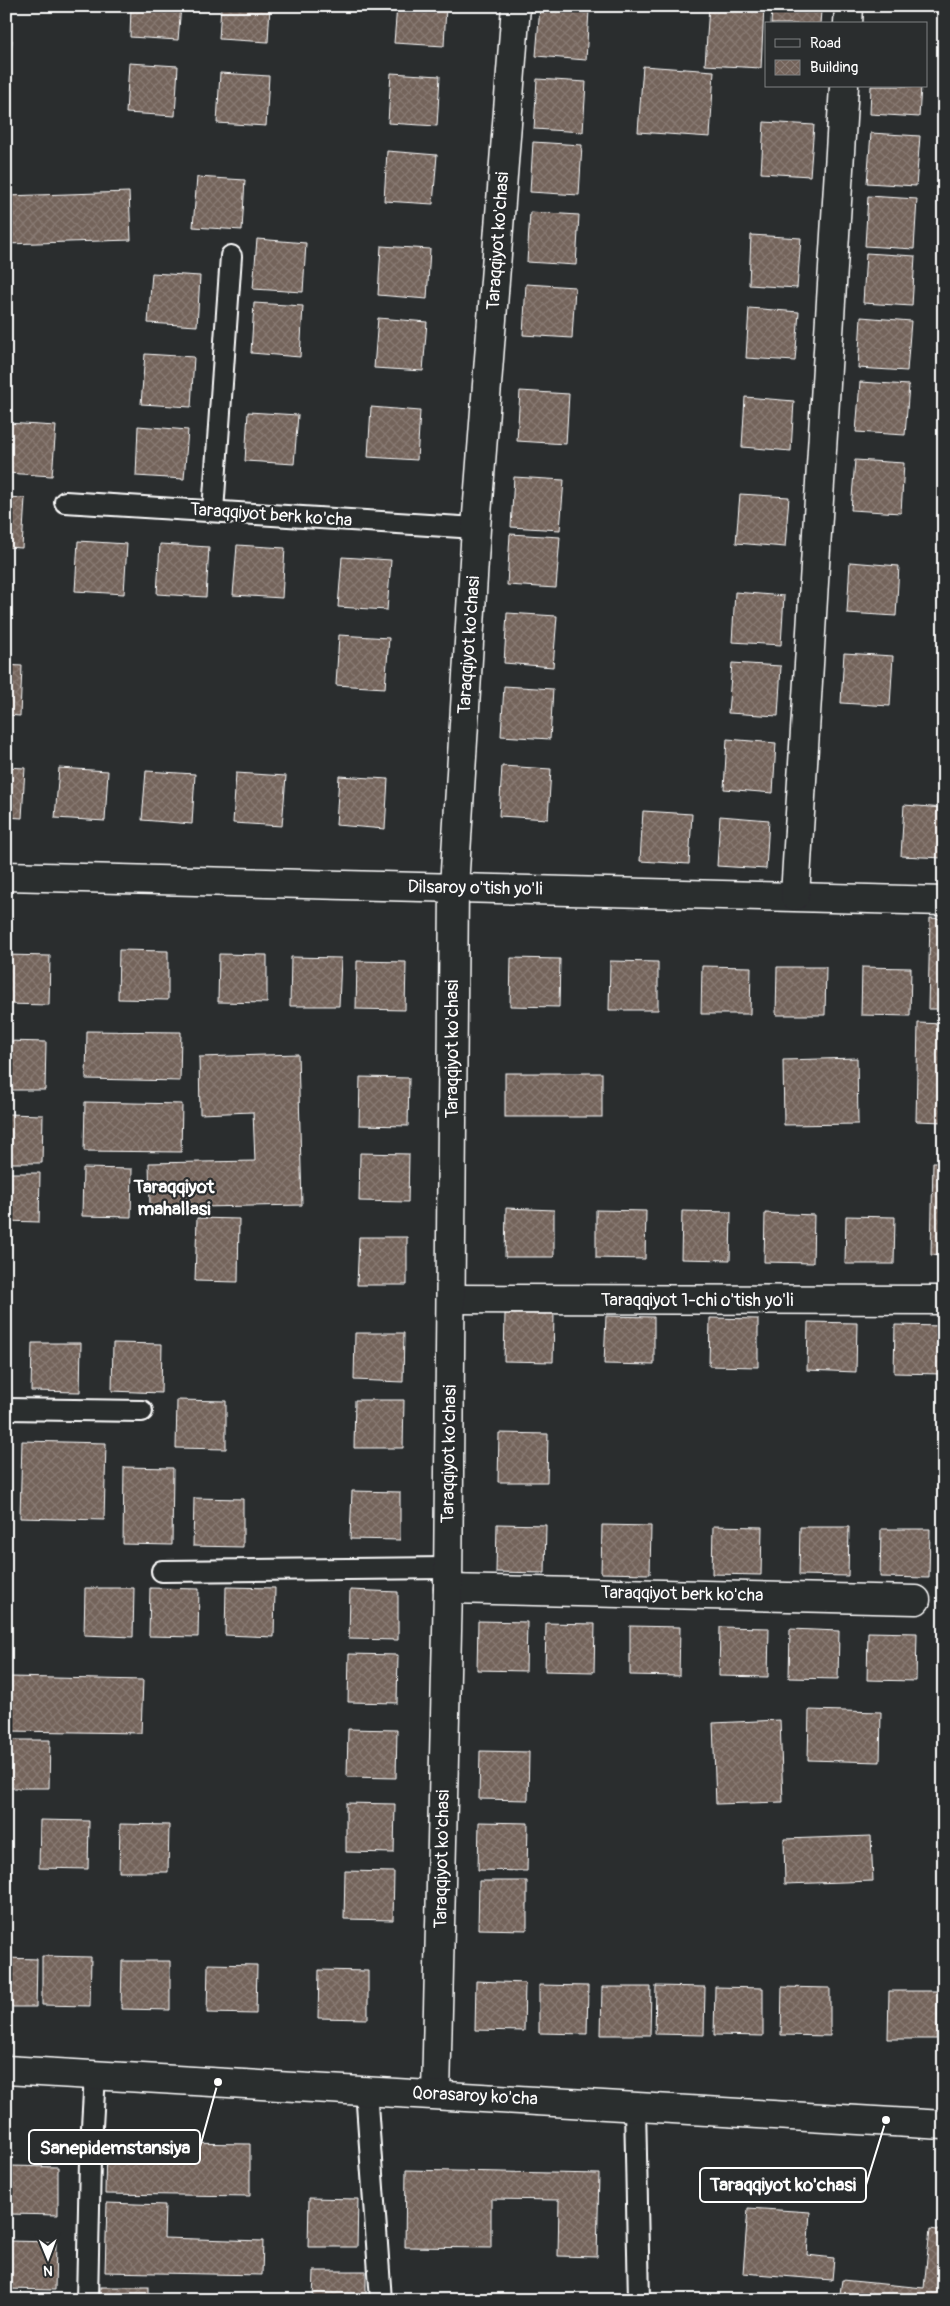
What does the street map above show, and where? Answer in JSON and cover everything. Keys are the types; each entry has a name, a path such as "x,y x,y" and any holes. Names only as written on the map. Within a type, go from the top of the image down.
{"street":[{"name":"Taraqqiyot ko'chasi","path":"436,2094 448,1578 454,887 476,528 516,6"},
{"path":"848,22 849,6"},
{"path":"795,896 844,88"},
{"name":"Dilsaroy o'tish yo'li","path":"6,876 944,901"},
{"name":"Taraqqiyot 1-chi o'tish yo'li","path":"451,1299 944,1300"},
{"name":"Taraqqiyot berk ko'cha","path":"448,1578 916,1600"},
{"name":"Qorasaroy ko'cha","path":"6,2070 944,2124"}],"lane":[{"path":"213,511 232,256"},
{"name":"Taraqqiyot berk ko'cha","path":"66,502 476,528"},
{"path":"6,1409 142,1411"},
{"path":"162,1571 448,1578"},
{"path":"88,2300 90,2161 95,2075"},
{"path":"366,2090 381,2300"},
{"path":"635,2106 639,2300"}],"building":[{"path":"131,6 181,6 178,40 130,37"},
{"path":"221,6 270,6 268,42 219,39"},
{"path":"397,6 446,6 444,46 394,43"},
{"path":"709,6 764,6 761,68 705,65"},
{"path":"540,7 589,10 586,60 536,56"},
{"path":"772,8 821,11 820,22 771,22"},
{"path":"6,40 12,40 6,117"},
{"path":"129,63 178,66 175,116 126,113"},
{"path":"643,66 714,71 710,137 638,132"},
{"path":"220,73 269,76 266,126 217,123"},
{"path":"391,73 440,76 437,126 388,123"},
{"path":"537,79 586,82 583,132 534,129"},
{"path":"871,88 921,88 919,117 870,114"},
{"path":"764,122 814,125 810,176 761,173"},
{"path":"871,133 920,136 916,186 867,183"},
{"path":"533,142 582,145 579,195 530,192"},
{"path":"387,151 437,155 433,204 384,201"},
{"path":"197,177 245,180 242,230 193,227"},
{"path":"129,192 131,240 6,244 6,196"},
{"path":"868,196 917,199 914,249 865,246"},
{"path":"530,212 579,215 576,265 527,262"},
{"path":"751,235 801,238 797,288 749,285"},
{"path":"257,239 306,243 303,292 253,289"},
{"path":"381,246 430,249 427,299 378,295"},
{"path":"866,253 915,256 912,306 863,303"},
{"path":"152,273 200,276 197,326 148,323"},
{"path":"526,284 575,287 572,338 523,335"},
{"path":"254,303 303,306 300,357 251,353"},
{"path":"749,308 799,312 795,361 746,358"},
{"path":"861,317 911,321 907,371 858,368"},
{"path":"378,318 427,322 423,371 374,368"},
{"path":"145,354 194,357 191,407 141,404"},
{"path":"860,382 909,385 905,435 856,432"},
{"path":"520,391 569,394 566,444 517,441"},
{"path":"745,397 794,401 791,451 742,447"},
{"path":"371,407 420,411 417,460 368,457"},
{"path":"248,412 298,415 294,464 245,461"},
{"path":"6,423 56,426 52,476 6,473"},
{"path":"138,426 188,430 184,479 136,476"},
{"path":"855,460 904,463 901,513 851,510"},
{"path":"514,477 564,480 560,530 511,527"},
{"path":"740,494 789,497 785,547 736,543"},
{"path":"6,497 25,498 22,548 6,547"},
{"path":"510,534 560,537 556,588 507,585"},
{"path":"78,541 127,544 124,594 75,591"},
{"path":"160,544 209,547 206,597 157,594"},
{"path":"237,545 285,548 282,598 233,595"},
{"path":"342,557 391,560 387,610 338,607"},
{"path":"850,562 899,566 896,616 847,613"},
{"path":"735,592 784,596 781,645 732,642"},
{"path":"507,613 557,616 553,667 504,663"},
{"path":"339,635 389,638 385,688 336,685"},
{"path":"844,653 893,656 890,706 841,703"},
{"path":"732,663 781,666 778,716 728,713"},
{"path":"6,665 22,666 20,716 6,715"},
{"path":"504,686 553,689 550,739 501,736"},
{"path":"727,739 776,743 773,793 724,789"},
{"path":"502,766 551,769 548,819 499,816"},
{"path":"6,767 25,768 22,818 6,817"},
{"path":"59,768 108,771 105,821 55,818"},
{"path":"146,771 195,774 192,824 142,820"},
{"path":"236,773 286,776 282,826 233,823"},
{"path":"339,776 388,779 385,829 336,825"},
{"path":"904,805 944,808 944,858 901,856"},
{"path":"643,811 692,814 689,864 640,861"},
{"path":"720,816 769,820 766,869 717,866"},
{"path":"930,918 944,919 944,1009 928,1009"},
{"path":"119,950 168,951 168,1000 118,999"},
{"path":"219,954 267,955 267,1003 218,1002"},
{"path":"6,955 50,956 49,1005 6,1004"},
{"path":"291,957 341,958 339,1006 290,1006"},
{"path":"511,958 560,959 559,1007 510,1006"},
{"path":"357,961 406,962 405,1010 356,1009"},
{"path":"610,961 658,962 658,1010 609,1010"},
{"path":"702,966 751,967 750,1014 701,1014"},
{"path":"777,967 826,967 825,1015 776,1015"},
{"path":"862,967 911,968 910,1016 861,1015"},
{"path":"918,1023 944,1024 944,1122 916,1121"},
{"path":"87,1031 181,1032 180,1081 86,1079"},
{"path":"6,1041 46,1042 45,1090 6,1090"},
{"path":"298,1054 302,1205 150,1208 149,1163 255,1161 253,1112 200,1114 199,1057"},
{"path":"857,1058 858,1124 784,1125 783,1060"},
{"path":"505,1073 602,1073 602,1117 505,1117"},
{"path":"360,1077 409,1078 408,1126 359,1125"},
{"path":"85,1102 182,1104 181,1152 84,1151"},
{"path":"6,1114 43,1115 42,1163 6,1163"},
{"path":"360,1153 409,1154 408,1202 359,1201"},
{"path":"933,1162 944,1162 944,1256 931,1255"},
{"path":"83,1168 132,1169 131,1217 82,1216"},
{"path":"6,1173 40,1173 39,1222 6,1221"},
{"path":"506,1208 554,1210 554,1257 505,1257"},
{"path":"596,1210 646,1211 645,1259 596,1258"},
{"path":"682,1211 731,1212 730,1260 681,1259"},
{"path":"765,1213 814,1215 813,1263 764,1262"},
{"path":"846,1216 895,1217 894,1264 845,1264"},
{"path":"197,1218 239,1219 238,1282 195,1281"},
{"path":"359,1237 407,1237 407,1285 357,1285"},
{"path":"505,1314 554,1314 553,1362 504,1361"},
{"path":"606,1316 654,1317 654,1365 604,1364"},
{"path":"710,1318 758,1319 758,1367 709,1366"},
{"path":"808,1322 857,1323 856,1372 807,1370"},
{"path":"895,1325 944,1326 943,1374 894,1373"},
{"path":"355,1333 404,1333 403,1382 354,1380"},
{"path":"32,1343 81,1343 80,1392 31,1391"},
{"path":"113,1343 162,1344 161,1393 112,1391"},
{"path":"177,1400 226,1401 226,1449 176,1448"},
{"path":"355,1400 404,1400 403,1448 354,1448"},
{"path":"499,1433 548,1434 547,1482 498,1482"},
{"path":"22,1441 106,1443 104,1520 20,1518"},
{"path":"124,1467 173,1468 172,1545 123,1544"},
{"path":"352,1491 400,1492 400,1540 350,1539"},
{"path":"194,1498 243,1499 243,1547 193,1546"},
{"path":"497,1524 546,1525 545,1573 496,1572"},
{"path":"602,1525 651,1526 650,1574 601,1573"},
{"path":"713,1526 762,1527 761,1575 712,1574"},
{"path":"800,1527 849,1527 848,1576 799,1575"},
{"path":"881,1529 930,1529 929,1578 880,1577"},
{"path":"226,1587 275,1588 274,1637 225,1635"},
{"path":"85,1588 134,1588 133,1637 84,1635"},
{"path":"150,1588 199,1589 198,1637 149,1636"},
{"path":"350,1590 398,1592 398,1640 349,1639"},
{"path":"478,1621 527,1622 526,1671 477,1670"},
{"path":"546,1623 595,1624 594,1672 545,1671"},
{"path":"630,1626 680,1627 679,1676 630,1675"},
{"path":"720,1627 769,1628 768,1677 719,1676"},
{"path":"790,1629 839,1631 838,1679 789,1678"},
{"path":"868,1632 917,1633 916,1681 867,1680"},
{"path":"349,1654 398,1655 397,1703 348,1702"},
{"path":"11,1677 143,1680 141,1733 10,1731"},
{"path":"809,1710 881,1712 880,1762 808,1760"},
{"path":"780,1720 783,1802 716,1804 713,1723"},
{"path":"348,1729 397,1730 396,1778 347,1777"},
{"path":"6,1740 50,1740 49,1788 6,1788"},
{"path":"480,1751 529,1752 528,1800 479,1799"},
{"path":"346,1803 395,1804 394,1853 346,1852"},
{"path":"40,1820 89,1821 88,1869 39,1868"},
{"path":"479,1822 528,1823 527,1871 478,1870"},
{"path":"120,1824 169,1825 168,1872 119,1872"},
{"path":"871,1836 873,1881 785,1884 784,1839"},
{"path":"345,1871 394,1872 393,1920 344,1919"},
{"path":"479,1881 527,1881 527,1930 478,1929"},
{"path":"42,1956 91,1957 90,2006 42,2005"},
{"path":"6,1958 37,1959 36,2007 6,2007"},
{"path":"122,1961 170,1961 170,2010 121,2009"},
{"path":"208,1964 257,1965 256,2014 207,2013"},
{"path":"319,1970 368,1971 368,2019 318,2018"},
{"path":"476,1981 525,1983 524,2031 475,2030"},
{"path":"539,1985 588,1986 587,2034 539,2033"},
{"path":"656,1986 705,1987 704,2035 655,2034"},
{"path":"602,1987 651,1987 650,2035 601,2035"},
{"path":"715,1987 763,1988 763,2036 714,2035"},
{"path":"782,1987 830,1988 830,2036 781,2035"},
{"path":"889,1991 938,1991 937,2039 888,2039"},
{"path":"106,2142 250,2144 250,2196 105,2194"},
{"path":"10,2166 58,2167 58,2215 9,2214"},
{"path":"406,2170 599,2174 597,2257 558,2256 559,2200 491,2199 491,2248 405,2247"},
{"path":"309,2198 358,2199 357,2247 308,2247"},
{"path":"107,2203 165,2205 164,2238 263,2241 262,2275 105,2272"},
{"path":"748,2208 810,2212 807,2255 834,2258 832,2280 743,2273"},
{"path":"930,2229 944,2231 944,2300 839,2300 842,2280 924,2288"},
{"path":"7,2241 56,2242 55,2290 7,2289"},
{"path":"314,2271 366,2271 366,2300 313,2300"},
{"path":"100,2287 149,2287 149,2300 100,2300"},
{"path":"416,2295 465,2296 465,2300 416,2300"}],"place":[{"name":"Sanepidemstansiya","path":"218,2082"},
{"name":"Taraqqiyot ko'chasi","path":"886,2120"}],"district":[{"name":"Taraqqiyot mahallasi","path":"174,1198"}]}
